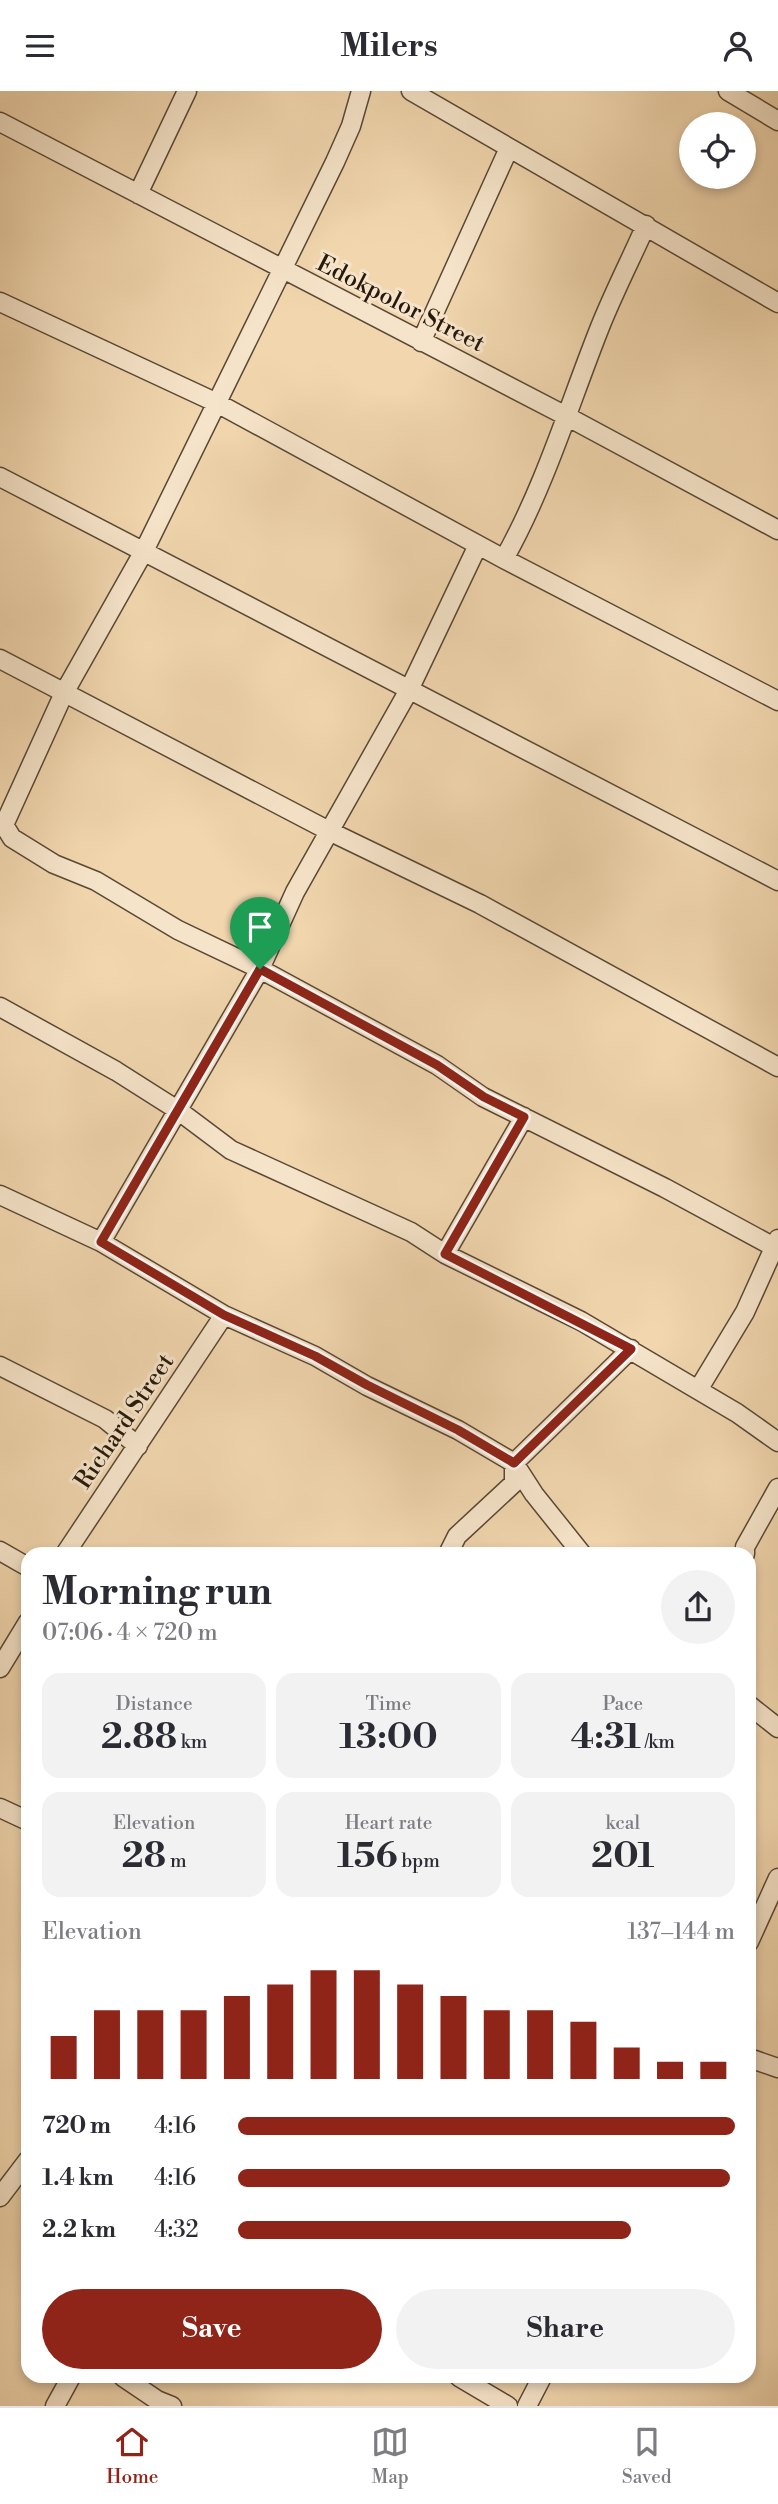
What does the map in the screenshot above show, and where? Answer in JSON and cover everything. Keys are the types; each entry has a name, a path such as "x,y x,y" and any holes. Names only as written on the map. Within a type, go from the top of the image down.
{"street":[{"path":"138,194 187,91"},
{"path":"361,91 340,150 217,403 144,551 64,693 2,825 12,838 54,863 96,881 178,930 260,969 437,1065 484,1097 776,1243 745,1312 698,1390"},
{"path":"411,91 778,303"},
{"path":"728,91 778,121"},
{"name":"Edokpolor Street","path":"0,122 568,417 778,530"},
{"path":"421,342 509,148"},
{"path":"504,559 520,529 568,417 600,327 646,225"},
{"path":"0,302 217,403 504,559 778,701"},
{"path":"0,477 778,881"},
{"path":"101,1242 260,969 295,892 409,690 478,545"},
{"path":"0,659 331,832 480,904 778,1067"},
{"path":"0,1007 116,1071 179,1111 231,1150 411,1232 445,1254 631,1349 778,1442"},
{"path":"445,1254 524,1117"},
{"path":"0,1195 101,1242 224,1315 315,1356 458,1430 514,1463 534,1494 576,1547"},
{"name":"Richard Street","path":"70,1547 224,1315"},
{"path":"451,1547 457,1537 514,1483 514,1463 631,1349"},
{"path":"0,1366 104,1419 138,1447"},
{"path":"745,1547 778,1488"},
{"path":"0,1551 21,1563"},
{"path":"0,1668 21,1636"},
{"path":"756,1711 778,1728"},
{"path":"0,1808 21,1818"},
{"path":"756,1927 778,1878"},
{"path":"756,2060 778,2068"},
{"path":"0,2197 21,2169"},
{"path":"55,2406 68,2383"},
{"path":"133,2383 157,2400 172,2406"},
{"path":"469,2383 508,2406"},
{"path":"527,2406 539,2383"}],"route":[{"path":"260,969 437,1065 484,1097 524,1117 445,1254 515,1287 631,1349 514,1463 458,1430 315,1356 224,1315 101,1242 260,969"}]}
